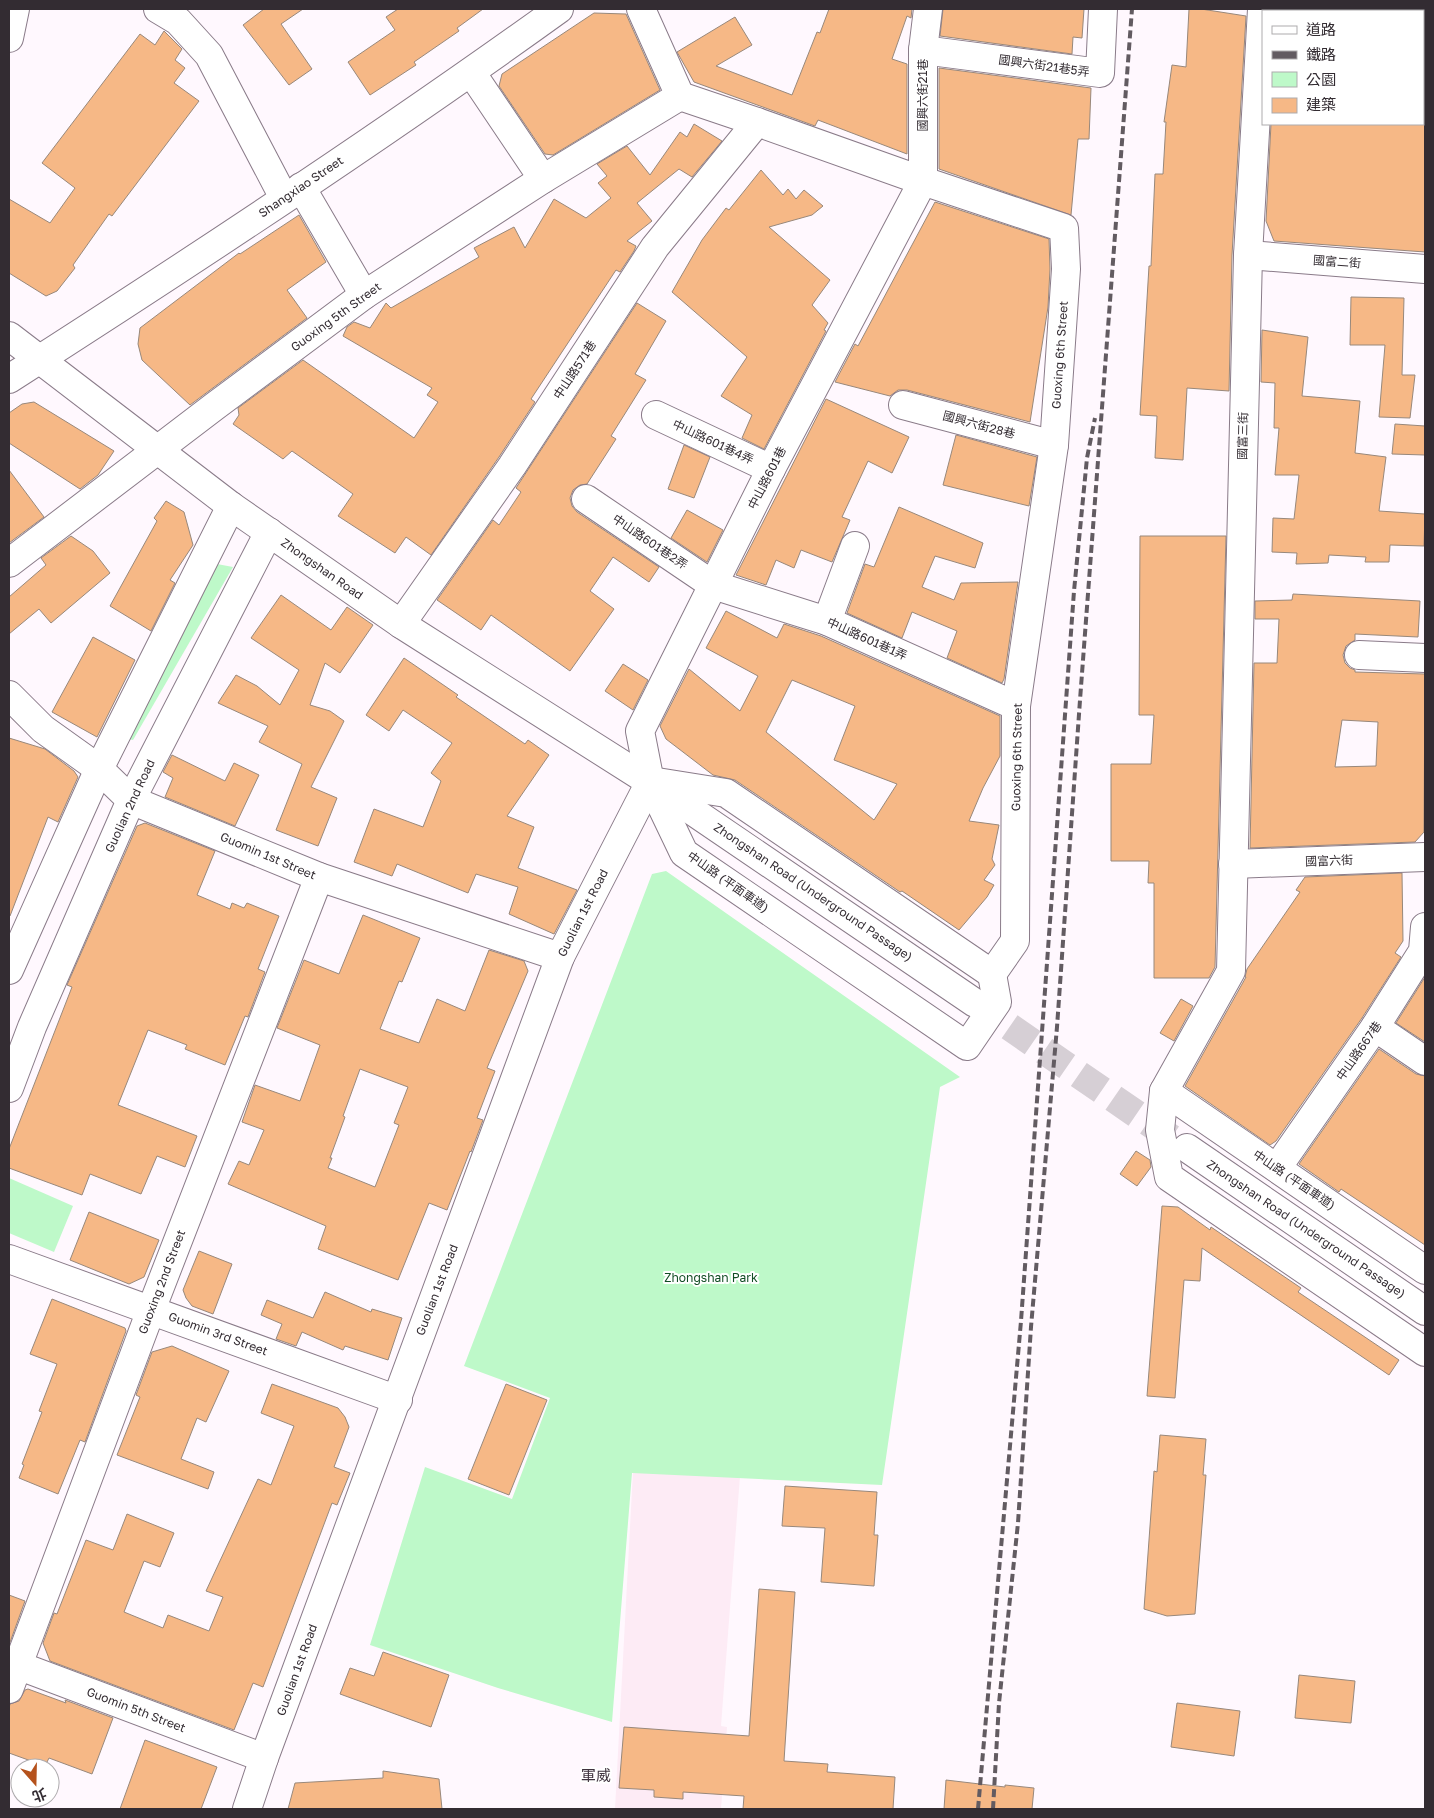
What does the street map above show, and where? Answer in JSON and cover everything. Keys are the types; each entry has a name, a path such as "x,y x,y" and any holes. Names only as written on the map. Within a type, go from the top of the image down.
{"street":[{"path":"9,38 15,9"},
{"path":"158,9 178,21 208,55 292,193 364,295"},
{"name":"Shangxiao Street","path":"9,379 292,193 471,72 559,9"},
{"path":"641,9 680,96"},
{"name":"國興六街21巷","path":"923,181 923,50 928,9"},
{"name":"國興六街21巷5弄","path":"923,50 1100,73 1104,9"},
{"name":"國富三街","path":"1164,1091 1231,970 1248,255 1261,73 1262,9"},
{"path":"471,72 543,179"},
{"name":"Guoxing 6th Street","path":"680,96 1064,228 1066,269 1054,445 1016,706 1015,941 992,974"},
{"name":"Guoxing 5th Street","path":"9,563 364,295 543,179 680,96"},
{"name":"中山路571巷","path":"401,624 512,466 655,247 757,122"},
{"name":"中山路601巷","path":"650,782 640,731 771,469 923,181"},
{"name":"國富二街","path":"1248,255 1425,269"},
{"name":"Zhongshan Road","path":"9,336 232,506 401,624 650,782"},
{"path":"9,368 39,360"},
{"name":"國興六街28巷","path":"903,405 1054,445"},
{"name":"中山路601巷4弄","path":"656,415 771,469"},
{"name":"中山路601巷2弄","path":"586,499 713,585"},
{"path":"9,970 99,769 232,506"},
{"name":"Guolian 2nd Road","path":"9,1088 20,1024 131,800 269,532"},
{"path":"827,621 855,546"},
{"name":"中山路601巷1弄","path":"713,585 827,621 1016,706"},
{"path":"1359,655 1425,658"},
{"name":"Guomin 1st Street","path":"9,695 43,729 99,769 131,800 319,878 560,957"},
{"path":"650,782 726,792 992,974"},
{"name":"Guolian 1st Road","path":"247,1809 264,1758 398,1400 415,1349 560,957 650,782"},
{"name":"Zhongshan Road (Underground Passage)","path":"650,782 975,1003"},
{"name":"中山路 (平面車道)","path":"650,782 684,853 966,1046 997,1002 992,974"},
{"name":"國富六街","path":"1233,864 1425,857"},
{"name":"Guoxing 2nd Street","path":"12,1672 319,878"},
{"name":"中山路667巷","path":"1277,1168 1376,1028 1423,951 1425,927"},
{"path":"1376,1028 1425,1061"},
{"path":"1164,1091 1160,1130 1169,1177 1425,1352"},
{"name":"中山路 (平面車道)","path":"1164,1091 1425,1270"},
{"name":"Zhongshan Road (Underground Passage)","path":"1187,1148 1425,1311"},
{"name":"Guomin 3rd Street","path":"9,1259 398,1400"},
{"name":"Guomin 5th Street","path":"12,1672 264,1758"}],"shaded area":[{"path":"633,1471 740,1476 721,1726 727,1727 721,1809 615,1809"}],"green space":[{"path":"217,564 233,567 133,740 118,737"},
{"name":"Zhongshan Park","path":"666,871 960,1077 940,1087 882,1485 632,1473 612,1722 498,1688 370,1645 425,1467 512,1499 550,1398 464,1366 652,874"},
{"path":"9,1178 73,1206 54,1252 9,1233"}],"building":[{"path":"264,9 303,9 281,24 312,69 289,85 243,25"},
{"path":"398,9 483,9 457,28 459,31 414,62 416,65 370,95 348,62 395,30 386,17"},
{"path":"829,9 912,9 911,18 907,16 892,59 907,64 907,154 818,120 815,126 694,82 677,52 735,17 752,45 716,66 792,95 817,32 820,33"},
{"path":"943,9 1084,9 1082,38 1073,37 1072,54 940,36"},
{"path":"1189,9 1246,16 1232,255 1229,391 1187,388 1183,460 1155,458 1157,416 1140,415 1149,266 1151,266 1155,174 1163,174 1166,122 1164,122 1172,65 1186,67"},
{"path":"594,13 626,14 660,90 553,155 545,154 499,86 502,74"},
{"path":"164,31 182,49 175,60 185,68 174,83 199,101 112,216 109,214 73,265 75,268 57,291 46,296 9,273 9,199 50,223 75,188 42,163 140,34 155,45"},
{"path":"939,68 1091,88 1089,139 1078,139 1071,215 939,169"},
{"path":"694,124 722,141 692,177 679,169 637,203 652,221 627,241 636,246 634,251 620,272 616,270 531,399 535,402 431,555 406,537 395,553 338,516 353,494 292,451 283,459 233,424 239,415 238,408 303,360 414,438 438,402 427,395 432,388 343,336 347,327 354,322 370,328 386,303 391,308 479,257 474,248 514,227 525,248 554,199 586,218 611,198 598,183 607,176 597,164 627,146 650,175 680,132 687,137"},
{"path":"1425,124 1425,252 1274,241 1266,221 1271,125"},
{"path":"761,170 783,195 788,189 796,199 804,190 823,206 812,215 769,227 830,280 812,305 828,323 824,330 826,331 764,449 742,438 752,415 721,396 747,357 672,292 702,240 726,208 729,210"},
{"path":"935,202 1049,239 1048,307 1030,422 907,390 898,390 890,396 835,382 855,344 858,346"},
{"path":"299,215 326,262 287,290 307,318 190,405 142,360 138,344 140,328 239,253"},
{"path":"1351,297 1404,298 1402,375 1415,375 1410,418 1379,417 1385,345 1350,345"},
{"path":"637,303 666,321 635,374 646,380 611,436 616,439 587,484 580,485 573,490 570,498 572,506 577,512 659,567 649,582 613,557 590,591 614,609 570,671 491,615 481,630 437,600 493,520 499,525 521,492 516,488"},
{"path":"1262,330 1308,337 1302,396 1360,401 1355,453 1386,457 1379,511 1425,514 1424,546 1390,545 1389,562 1365,562 1366,557 1329,555 1328,563 1296,564 1297,553 1272,552 1273,518 1294,519 1299,475 1275,475 1279,428 1274,428 1275,383 1261,382"},
{"path":"826,399 909,437 892,473 868,461 842,517 850,520 832,562 801,550 794,568 776,560 766,585 736,575"},
{"path":"34,402 114,451 98,475 80,489 9,443 9,413 22,404"},
{"path":"1395,424 1425,426 1425,455 1392,454"},
{"path":"956,435 1037,457 1029,506 943,485"},
{"path":"684,445 710,457 694,498 668,489"},
{"path":"9,470 44,517 9,543"},
{"path":"166,501 184,512 193,545 170,580 175,583 151,631 110,606 157,521 154,518"},
{"path":"899,507 983,543 975,568 935,556 922,587 954,600 961,583 1018,582 1002,683 947,658 957,631 912,612 902,638 847,613 865,564 874,567"},
{"path":"687,510 723,530 707,562 671,538"},
{"path":"71,536 93,551 110,573 51,623 39,609 9,634 9,597 46,565 41,558"},
{"path":"1140,536 1226,536 1215,967 1209,978 1154,978 1154,883 1148,883 1149,861 1111,861 1111,764 1151,764 1154,715 1139,715"},
{"path":"1293,594 1420,601 1418,637 1355,634 1355,640 1346,646 1343,655 1345,663 1355,672 1425,674 1424,832 1415,842 1250,848 1254,663 1277,663 1279,619 1255,619 1255,601 1292,600","holes":["1342,720 1378,722 1376,766 1335,767"]},
{"path":"281,595 331,630 347,607 373,625 340,673 325,663 310,705 330,711 344,721 311,787 337,798 318,846 276,830 302,764 259,742 268,726 218,703 236,675 257,686 280,705 299,670 251,638"},
{"path":"726,611 777,638 784,624 821,636 1000,716 1000,756 983,788 969,821 999,825 992,859 995,865 984,880 994,885 987,897 959,930 735,780 713,775 666,739 660,726 689,669 740,711 758,676 706,648","holes":["792,680 855,706 834,760 897,784 874,820 766,732"]},
{"path":"93,637 135,660 97,737 52,712"},
{"path":"404,658 458,695 456,697 525,744 528,740 549,755 507,816 534,827 518,868 577,890 554,934 509,914 518,887 476,874 468,893 397,864 392,876 354,862 374,809 423,827 441,781 431,773 452,743 403,710 389,731 366,715"},
{"path":"623,664 648,680 633,710 605,691"},
{"path":"9,738 45,749 74,771 78,777 58,822 48,817 10,916 9,916"},
{"path":"172,755 225,781 234,763 259,775 235,826 165,797 173,778 163,772"},
{"path":"145,823 215,851 197,895 230,909 232,903 244,908 247,903 279,916 258,969 265,972 248,1017 245,1016 225,1065 185,1049 187,1045 148,1030 118,1105 197,1136 185,1167 157,1156 141,1194 90,1174 82,1195 9,1168 9,1149 72,987 67,985 137,826"},
{"path":"1402,873 1403,941 1395,953 1401,957 1362,1018 1276,1141 1270,1145 1185,1086 1246,977 1247,969 1300,892 1296,890 1305,877"},
{"path":"363,915 420,938 402,982 399,981 380,1029 419,1043 437,999 465,1011 489,950 524,961 528,971 487,1068 495,1071 477,1118 483,1120 447,1210 429,1203 398,1280 318,1249 326,1226 228,1184 239,1161 249,1165 264,1130 242,1122 255,1085 300,1101 320,1045 277,1028 304,960 339,974","holes":["360,1069 408,1087 394,1123 399,1125 375,1187 328,1168 345,1117 343,1116"]},
{"path":"1425,977 1425,1042 1396,1023"},
{"path":"1181,999 1193,1006 1174,1041 1160,1033"},
{"path":"1379,1049 1416,1074 1425,1076 1425,1245 1341,1189 1339,1192 1299,1164"},
{"path":"1136,1151 1150,1160 1151,1167 1137,1186 1120,1174"},
{"path":"1162,1206 1178,1207 1210,1230 1211,1227 1301,1288 1298,1292 1399,1360 1389,1375 1202,1248 1200,1281 1184,1280 1175,1398 1147,1396"},
{"path":"89,1212 159,1240 144,1277 129,1284 70,1260"},
{"path":"199,1251 232,1264 213,1314 192,1306 183,1290"},
{"path":"325,1292 371,1312 372,1309 402,1318 388,1360 345,1346 343,1350 302,1332 296,1346 276,1339 282,1324 261,1315 267,1300 313,1318"},
{"path":"52,1299 125,1328 126,1331 85,1442 80,1440 58,1494 19,1478 24,1465 22,1464 42,1412 39,1411 57,1364 30,1354"},
{"path":"172,1346 229,1371 206,1422 197,1418 181,1459 214,1472 208,1489 117,1455 140,1397 136,1395 152,1352"},
{"path":"272,1384 338,1408 345,1417 349,1427 334,1467 350,1473 337,1505 332,1503 263,1687 253,1683 234,1730 50,1661 43,1643 54,1613 57,1614 86,1540 113,1550 127,1514 174,1533 160,1567 144,1561 124,1612 163,1628 168,1615 209,1631 223,1597 206,1591 258,1479 271,1485 294,1426 261,1413"},
{"path":"506,1384 547,1400 509,1495 468,1479"},
{"path":"1160,1435 1206,1439 1203,1475 1206,1475 1195,1614 1167,1616 1144,1609 1154,1471 1157,1472"},
{"path":"785,1486 877,1492 874,1535 878,1535 874,1586 821,1582 825,1528 782,1526"},
{"path":"759,1589 795,1592 784,1761 828,1764 827,1772 895,1777 893,1809 743,1809 744,1796 683,1792 683,1799 654,1797 654,1790 619,1788 624,1727 749,1736"},
{"path":"9,1595 25,1601 9,1645"},
{"path":"383,1652 449,1675 431,1727 340,1694 350,1668 374,1676"},
{"path":"1299,1675 1355,1681 1351,1723 1295,1718"},
{"path":"28,1689 66,1703 65,1700 113,1718 92,1774 60,1762 60,1758 23,1758 9,1753 10,1704 19,1701 25,1690"},
{"path":"1177,1703 1240,1711 1234,1756 1171,1747"},
{"path":"145,1740 217,1767 201,1809 120,1809"},
{"path":"383,1771 439,1779 442,1809 288,1809 295,1783 383,1778"},
{"path":"946,1780 1005,1787 1005,1785 1034,1788 1032,1809 944,1809"}],"tunnel":[{"path":"975,1003 1177,1142"}],"railway":[{"path":"993,1809 999,1703 1018,1523 1031,1327 1057,1027 1132,9"},
{"path":"978,1809 1021,1321 1074,591 1087,458 1095,418"}],"district":[{"name":"軍威","path":"596,1776"}]}
